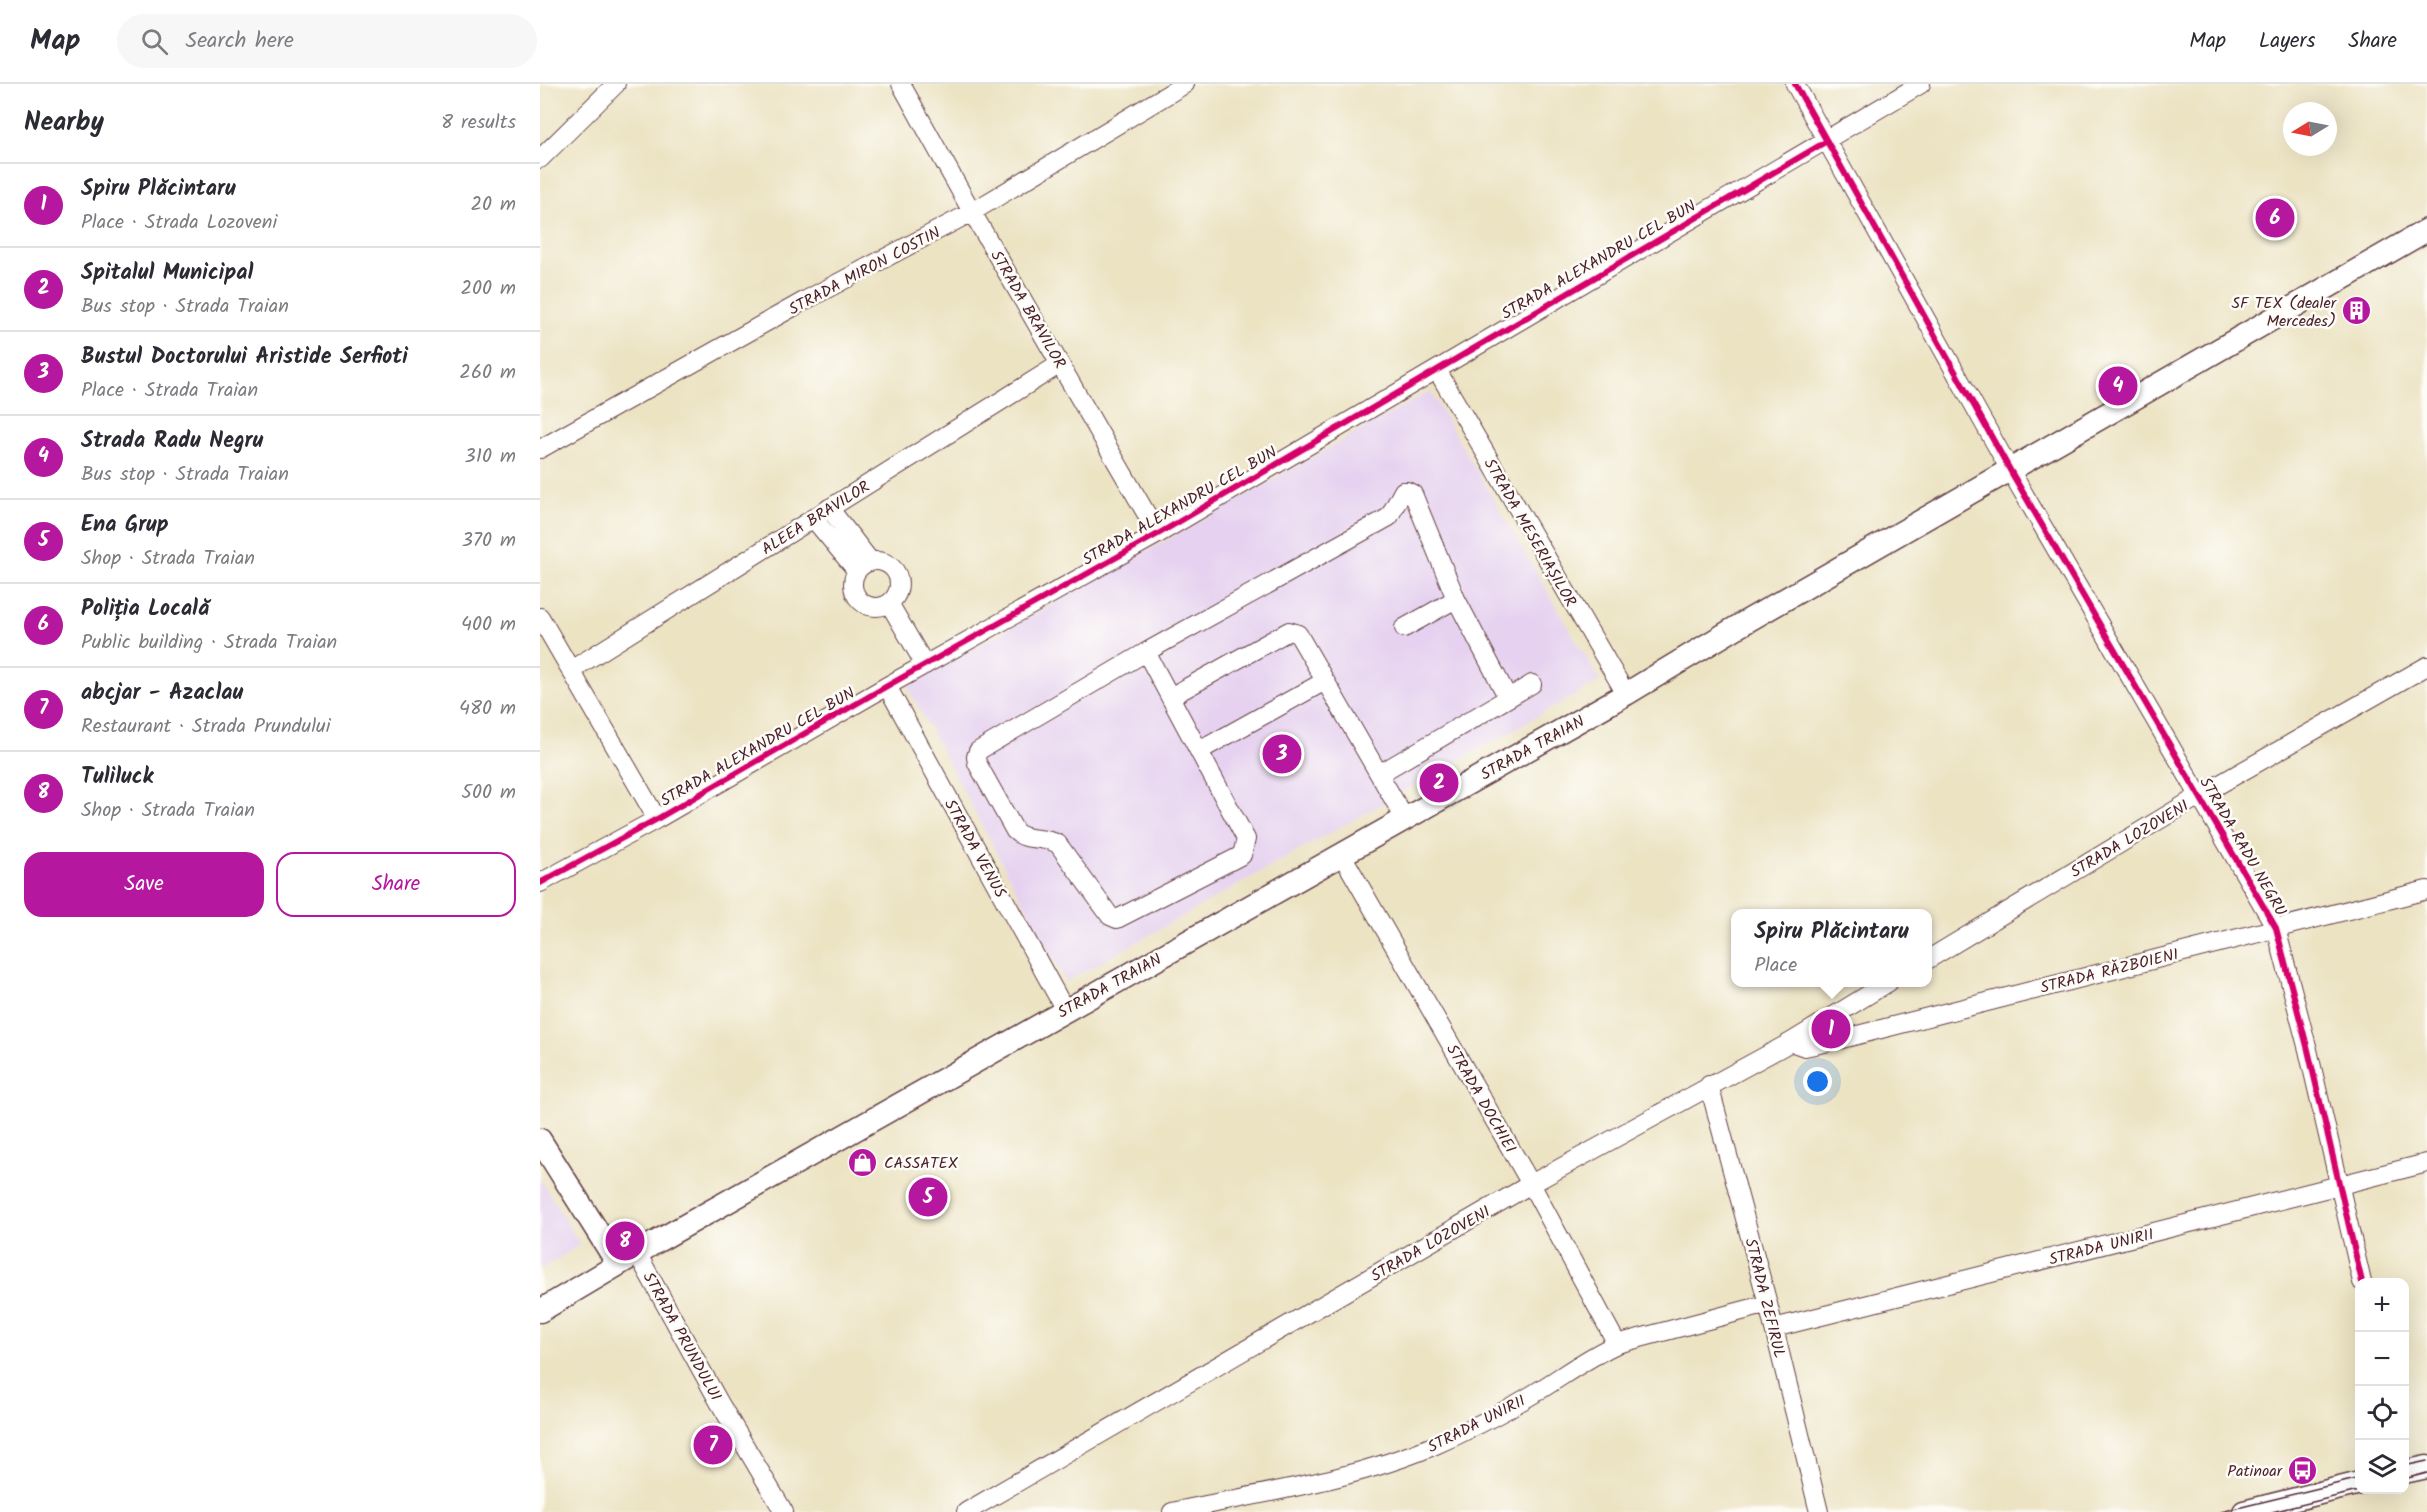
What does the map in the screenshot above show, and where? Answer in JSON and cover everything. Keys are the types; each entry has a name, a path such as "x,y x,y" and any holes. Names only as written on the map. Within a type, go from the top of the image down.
{"main road":[{"name":"STRADA TRAIAN","path":"540,1311 627,1258 1626,694 1742,624 2427,230"},
{"name":"STRADA PRUNDULUI","path":"540,1140 627,1258"},
{"path":"2244,1512 2278,1508 2355,1485"}],"street":[{"path":"540,159 616,84"},
{"name":"STRADA BRAVILOR","path":"901,84 972,212 1158,534"},
{"name":"STRADA MIRON COSTIN","path":"540,449 804,301 972,212 1185,84"},
{"name":"STRADA RADU NEGRU","path":"1795,84 2010,470 2276,927 2308,1050 2361,1278"},
{"name":"STRADA ALEXANDRU CEL BUN","path":"540,883 657,819 887,686 1158,534 1920,84"},
{"name":"ALEEA BRAVILOR","path":"571,670 1060,364"},
{"name":"STRADA MESERIAȘILOR","path":"1437,370 1626,694"},
{"path":"1146,652 1246,839 1242,855 1117,920 1110,916 1058,843 1019,835 1015,831 977,763 978,751 1146,652 1389,517 1403,491 1413,494 1456,599 1508,698"},
{"path":"829,508 864,567"},
{"path":"813,518 864,567"},
{"path":"877,561 889,566 898,578 896,594 889,603 875,607 860,601 853,582 864,567 877,561"},
{"path":"1404,628 1456,599"},
{"path":"889,603 925,665"},
{"path":"540,617 657,819"},
{"path":"1170,697 1289,631 1298,634 1405,819"},
{"name":"STRADA LOZOVENI","path":"1932,957 2199,796 2427,666"},
{"path":"1199,751 1325,681"},
{"path":"1379,774 1532,684"},
{"name":"STRADA VENUS","path":"887,686 1065,1010"},
{"name":"STRADA DOCHIEI","path":"1342,855 1531,1184 1617,1344"},
{"name":"STRADA RĂZBOIENI","path":"1791,1042 1805,1047 1824,1043 2427,890"},
{"name":"STRADA LOZOVENI","path":"971,1511 1531,1184 1791,1042 1881,987"},
{"name":"STRADA ZEFIRUL","path":"1709,1085 1768,1304 1820,1512"},
{"name":"STRADA UNIRII","path":"1774,1328 2427,1163"},
{"name":"STRADA PRUNDULUI","path":"627,1258 719,1402 784,1512"},
{"name":"STRADA UNIRII","path":"1172,1512 1345,1475 1410,1455 1491,1418 1599,1352 1617,1344 1768,1304"}],"shaded area":[{"path":"1430,391 1600,681 1066,982 907,686"},
{"path":"540,1178 580,1245 540,1270"}],"tram line":[{"path":"2409,1465 2427,1461"},
{"path":"2409,1478 2427,1473"},
{"path":"2221,1512 2355,1479"},
{"path":"2272,1512 2355,1492"}],"cycle path":[{"path":"1795,84 2010,470 2276,928 2308,1050 2361,1278"},
{"path":"540,883 657,819 887,686 1158,534 1827,141"}],"place":[{"name":"Poliția Locală","path":"2275,218"},
{"name":"SF TEX (dealer Mercedes)","path":"2357,311"},
{"name":"Strada Radu Negru","path":"2118,386"},
{"name":"Bustul Doctorului Aristide Serfioti","path":"1282,754"},
{"name":"Spitalul Municipal","path":"1439,783"},
{"name":"Spiru Plăcintaru","path":"1831,1029"},
{"name":"CASSATEX","path":"863,1162"},
{"name":"Ena Grup","path":"928,1197"},
{"name":"Tuliluck","path":"625,1241"},
{"name":"abcjar - Azaclau","path":"713,1445"},
{"name":"Patinoar","path":"2303,1470"}]}
